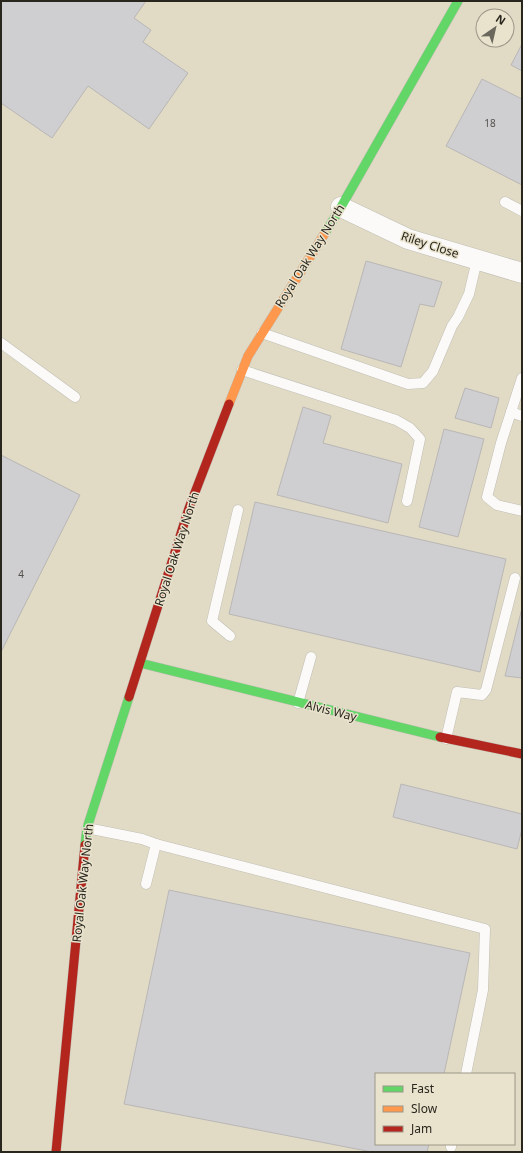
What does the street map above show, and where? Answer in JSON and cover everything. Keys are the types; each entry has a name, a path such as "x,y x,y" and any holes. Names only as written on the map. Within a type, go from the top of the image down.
{"street":[{"name":"Royal Oak Way North","path":"56,1152 87,828 189,508 248,356 342,207 458,1"},
{"name":"Riley Close","path":"342,207 408,240 522,273"},
{"name":"Alvis Way","path":"140,663 446,739 522,754"}],"lane":[{"path":"505,202 522,211"},
{"path":"262,333 408,384 423,383 432,371 452,326 469,294 477,260"},
{"path":"1,343 75,397"},
{"path":"242,370 396,420 410,428 420,439 407,501"},
{"path":"522,378 501,443 487,498 497,505 522,511"},
{"path":"511,412 522,416"},
{"path":"230,636 212,621 238,510"},
{"path":"446,739 457,692 482,695 486,690 515,578"},
{"path":"298,703 311,657"},
{"path":"87,828 142,839 156,844 485,929 483,990 466,1073"},
{"path":"146,884 156,844"}],"shaded area":[{"path":"1,1 522,1 522,1152 1,1152"}],"building":[{"path":"1,1 146,1 134,18 151,30 143,42 188,73 149,129 88,86 52,138 1,103"},
{"path":"522,44 522,71 511,65"},
{"path":"482,79 522,99 522,185 446,146"},
{"path":"366,261 442,282 434,307 420,304 401,367 341,349"},
{"path":"465,388 499,398 491,428 455,418"},
{"path":"303,407 331,416 323,443 402,464 388,523 277,495"},
{"path":"444,429 484,439 458,537 419,527"},
{"path":"1,455 80,495 1,652"},
{"path":"255,502 506,559 480,672 229,614"},
{"path":"522,608 522,678 505,676"},
{"path":"401,784 522,814 522,829 517,849 393,817"},
{"path":"169,890 470,953 444,1073 375,1073 375,1145 429,1145 427,1152 372,1152 124,1104"}],"traffic: fast":[{"path":"325,233 458,1"},
{"path":"140,663 440,737"},
{"path":"85,845 87,828 129,697"}],"traffic: slow":[{"path":"229,404 248,356 325,233"}],"traffic: jam":[{"path":"129,697 189,508 229,404"},
{"path":"440,737 522,754"},
{"path":"56,1152 85,845"}]}
